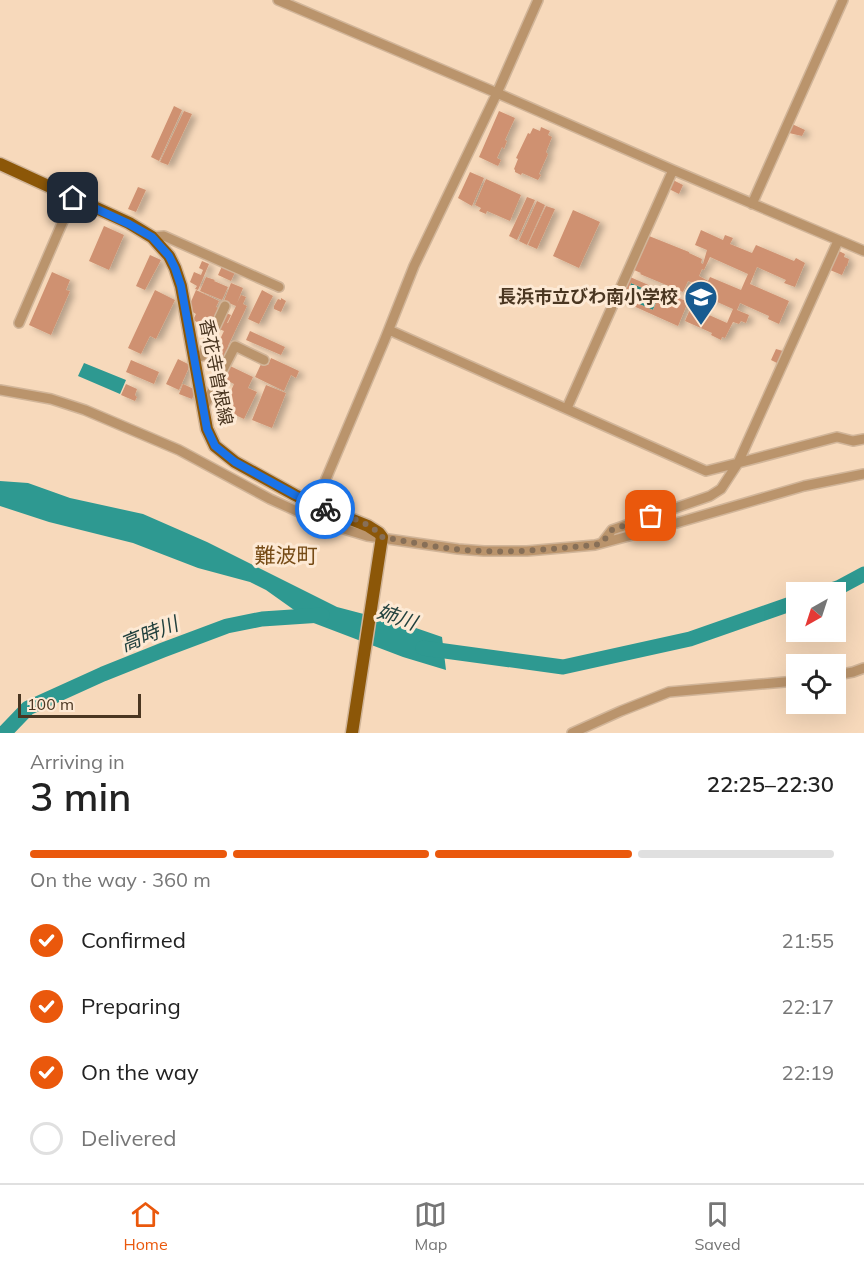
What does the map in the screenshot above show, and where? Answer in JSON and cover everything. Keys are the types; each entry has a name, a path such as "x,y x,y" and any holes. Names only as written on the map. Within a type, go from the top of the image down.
{"main road":[{"name":"香花寺曽根線","path":"0,164 152,237 169,256 181,286 203,409 209,435 215,446 235,462 315,505 368,526 379,533 381,543"},
{"path":"352,733 381,543"}],"street":[{"path":"278,0 864,251"},
{"path":"315,505 414,266 497,93 538,0"},
{"path":"753,204 843,0"},
{"path":"567,408 673,170"},
{"path":"19,323 73,198"},
{"path":"152,237 164,236 279,287"},
{"path":"602,543 612,530 710,496 721,489 738,463 838,241"},
{"path":"194,359 202,356 225,306"},
{"path":"389,330 706,471 837,437 853,441 864,438"},
{"path":"203,409 235,346 264,360"},
{"path":"0,390 28,394 85,410 179,450 270,499 303,514 381,543 484,551 536,550 602,543 804,486 859,474 864,467"},
{"path":"846,673 864,668"},
{"path":"853,672 864,674"},
{"path":"572,733 669,692 786,682"}],"water":[{"path":"631,283 659,295 653,310 625,298"},
{"path":"84,363 126,380 120,394 78,376"},
{"path":"0,481 28,483 70,498 143,514 207,542 337,607 442,637 446,670 403,657 311,622 266,590 250,582 198,568 133,543 49,522 0,506"}],"building":[{"path":"174,106 182,110 159,161 151,157"},
{"path":"184,111 192,114 168,165 160,162"},
{"path":"499,111 515,118 505,140 507,141 504,149 502,147 497,158 501,160 498,166 479,157"},
{"path":"792,124 805,130 802,136 789,133"},
{"path":"541,127 550,131 548,135 552,137 538,180 522,173 521,175 514,169 518,159 516,158 528,133 530,134 533,128 540,131"},
{"path":"470,172 484,178 472,206 458,198"},
{"path":"486,179 521,195 510,221 487,211 486,214 479,211 481,208 475,205"},
{"path":"673,180 683,185 679,194 669,189"},
{"path":"138,187 146,190 136,212 128,209"},
{"path":"527,197 535,200 517,240 509,236"},
{"path":"537,201 545,205 527,245 519,241"},
{"path":"546,206 555,209 537,249 528,245"},
{"path":"573,210 600,222 579,268 553,256"},
{"path":"104,226 124,235 109,270 89,261"},
{"path":"701,230 723,240 725,235 733,238 730,244 752,253 756,245 794,261 796,258 805,263 795,287 784,283 786,280 757,267 750,284 789,301 779,324 768,319 769,316 740,303 737,310 749,315 746,323 733,322 725,338 722,337 721,340 711,335 712,333 685,321 691,307 727,323 733,309 697,293 699,289 688,281 683,292 634,270 649,236 689,252 702,259 703,264 707,250 695,245","holes":["710,257 748,274 741,290 710,277 708,281 699,276"]},
{"path":"839,251 849,259 842,275 830,270"},
{"path":"150,255 161,260 145,290 136,286"},
{"path":"202,261 209,264 198,290 195,289 197,286 190,282 194,272 201,275 203,270 199,268"},
{"path":"223,264 236,270 231,281 218,275"},
{"path":"52,272 70,280 66,290 70,291 51,335 29,325"},
{"path":"206,277 228,287 222,300 200,291"},
{"path":"630,277 688,302 678,326 620,300","holes":["631,283 659,295 653,310 625,298"]},
{"path":"231,283 243,288 237,303 241,295 246,297 243,304 247,306 228,346 231,347 222,366 210,360 224,331 219,329 226,313 231,315 228,323 236,306 224,301"},
{"path":"155,290 175,300 156,339 150,336 141,354 128,348"},
{"path":"196,290 219,301 216,307 219,308 209,328 193,320 196,314 191,311 190,304"},
{"path":"262,290 273,296 259,324 248,319"},
{"path":"281,298 286,301 281,312 274,309 274,306"},
{"path":"250,331 285,347 281,355 246,340"},
{"path":"776,349 783,351 777,363 771,360"},
{"path":"271,358 299,371 296,378 291,375 284,391 255,377 262,362 268,365"},
{"path":"178,359 190,365 179,390 166,384"},
{"path":"131,360 159,372 154,384 126,372"},
{"path":"228,365 253,377 248,388 257,392 244,419 231,413 234,406 226,402 234,384 222,378"},
{"path":"126,384 137,389 135,401 121,395"},
{"path":"183,384 196,390 192,399 179,394"},
{"path":"266,385 286,393 272,428 252,420"}],"waterway":[{"name":"姉川","path":"846,584 864,574"},
{"name":"姉川","path":"423,648 563,667 690,639 786,605"},
{"name":"高時川","path":"4,733 28,708 103,674 227,626 262,619 322,615"}],"way so far":[{"path":"325,509 368,526 382,537 433,546 484,551 527,551 595,545 602,543 612,530 651,516"}],"place":[{"name":"長浜市立びわ南小学校","path":"701,326"}],"district":[{"name":"難波町","path":"286,556"}],"route":[{"path":"73,198 152,237 169,256 181,286 207,429 215,446 235,462 325,509"}]}
